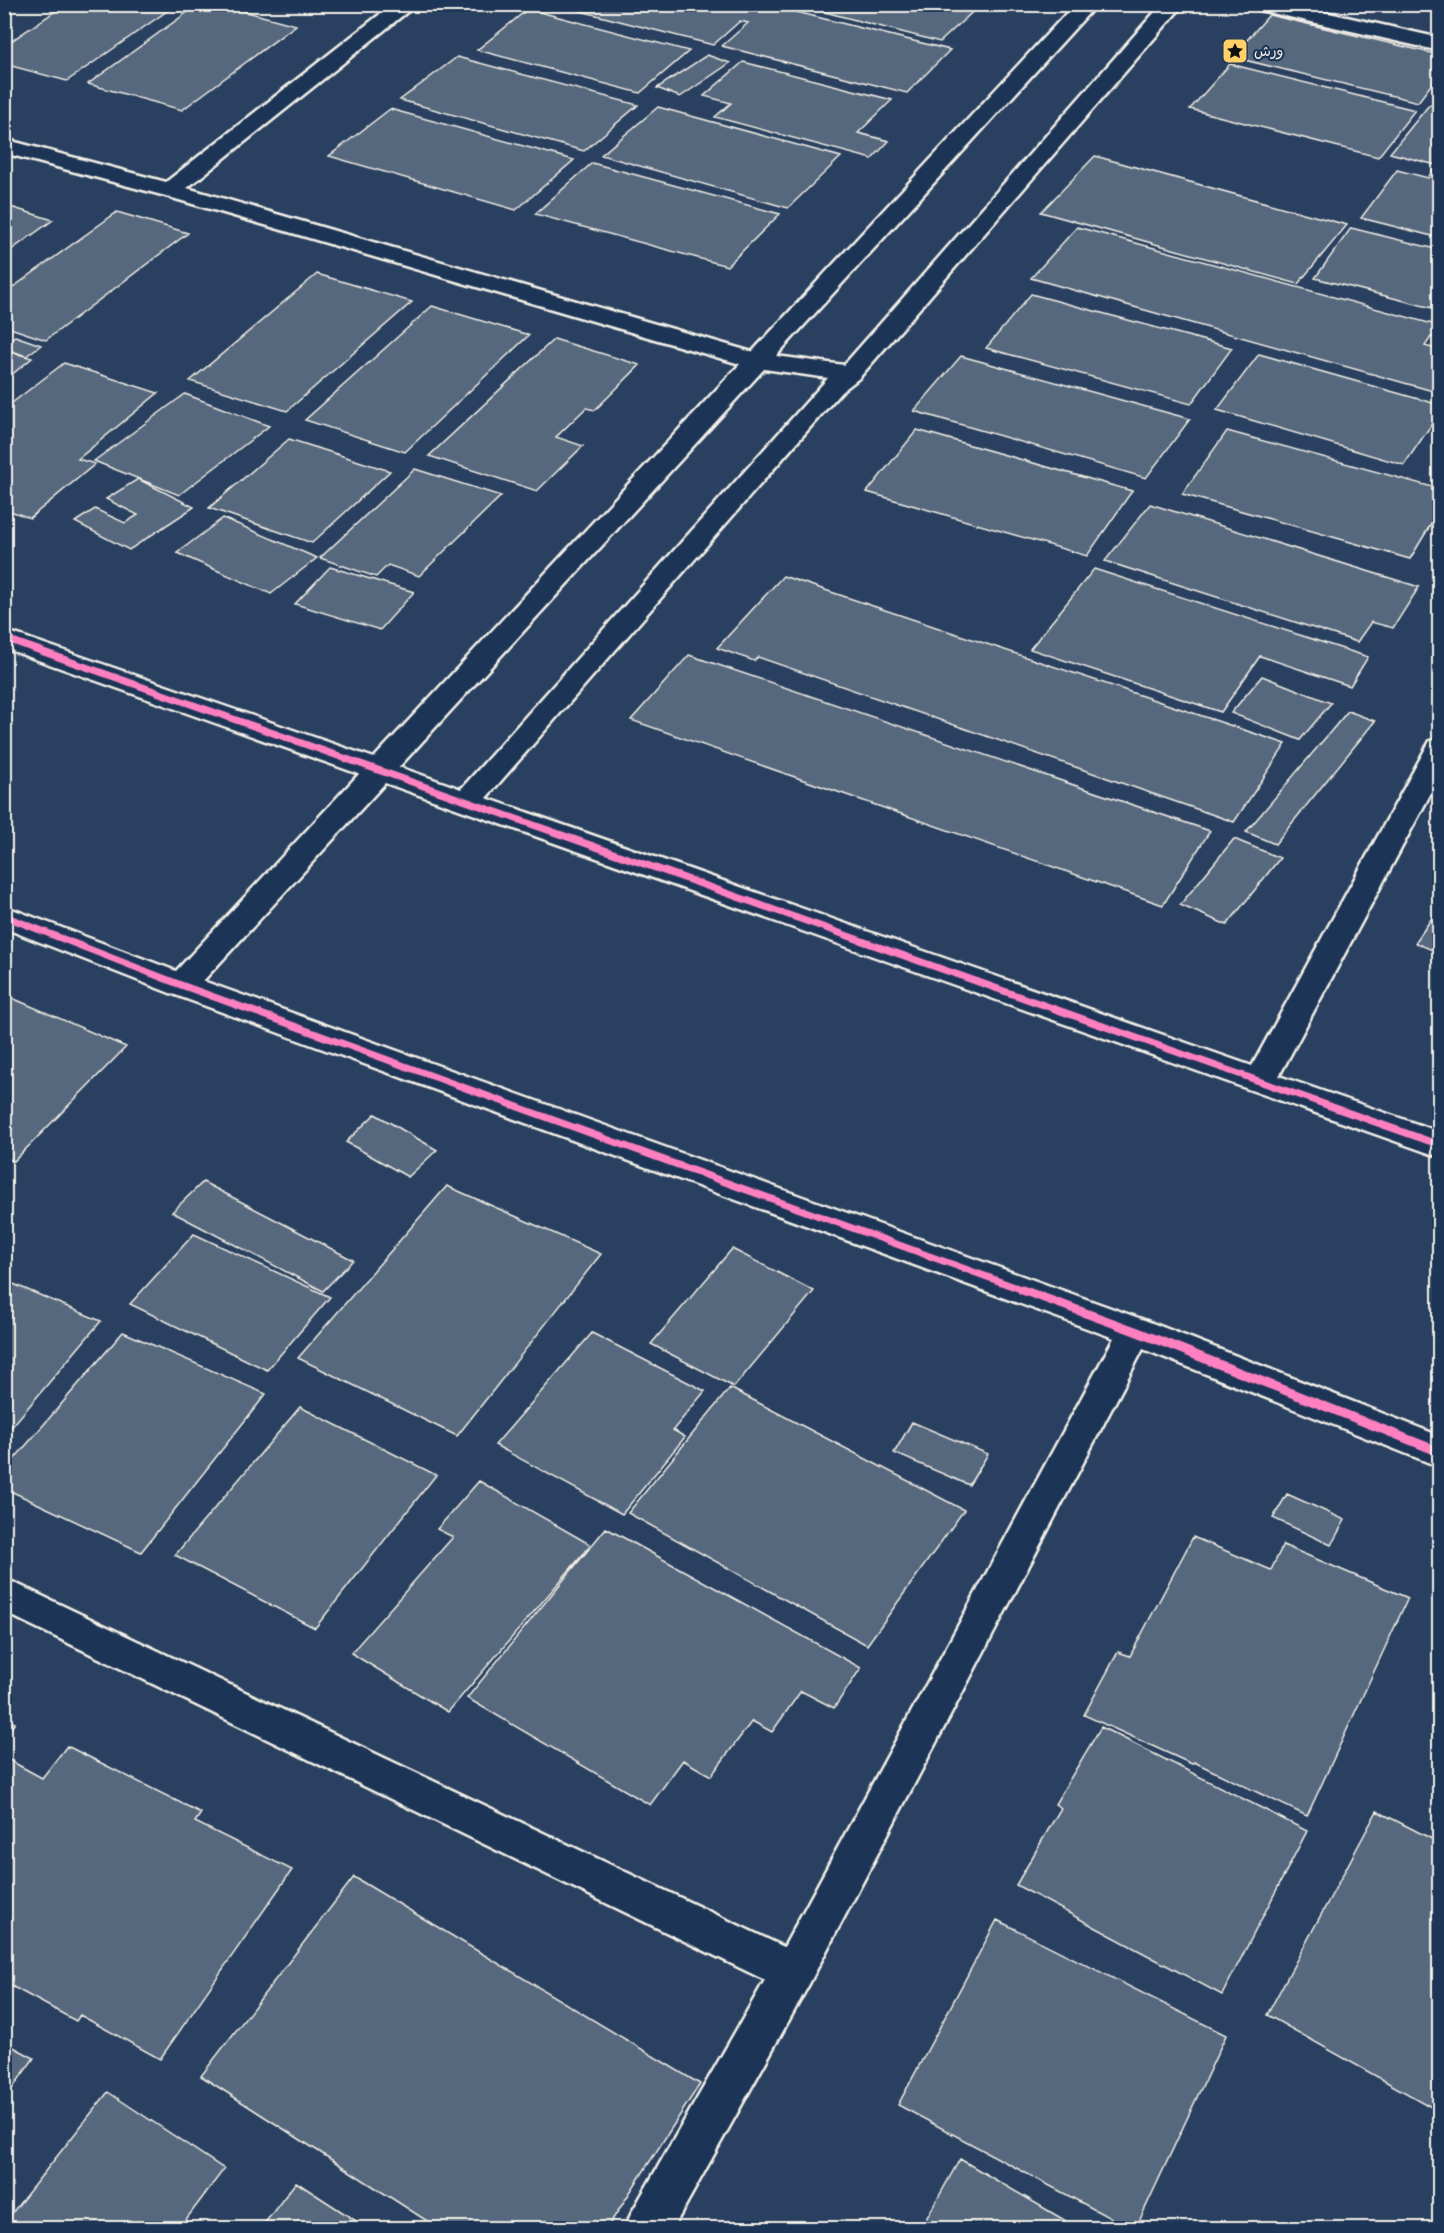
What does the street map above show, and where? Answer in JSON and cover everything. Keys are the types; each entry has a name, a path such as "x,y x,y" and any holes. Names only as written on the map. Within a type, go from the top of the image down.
{"street":[{"path":"170,190 407,4"},
{"path":"181,985 377,770 1087,4"},
{"path":"467,801 1174,4"},
{"path":"1259,4 1440,45"},
{"path":"4,146 170,190 757,361 794,366 841,380"},
{"path":"4,638 1440,1144"},
{"path":"1260,1081 1440,748"},
{"path":"4,916 181,985 1135,1331 1440,1452"},
{"path":"648,2229 793,1972 1135,1331"},
{"path":"4,1594 793,1972"}],"building":[{"path":"66,4 177,4 67,81 4,64 4,46"},
{"path":"199,4 217,4 296,25 182,110 88,84"},
{"path":"764,4 950,50 907,93 722,46 748,23 740,21 713,45 557,5"},
{"path":"794,4 981,4 940,42"},
{"path":"528,9 689,51 640,93 477,50"},
{"path":"1269,15 1440,55 1440,73 1418,102 1232,57"},
{"path":"707,55 730,63 680,97 657,88"},
{"path":"457,57 638,105 584,151 400,100"},
{"path":"743,62 892,100 858,133 889,141 872,159 715,117 731,103 704,96"},
{"path":"1230,64 1415,110 1378,157 1190,109"},
{"path":"1429,105 1440,105 1440,166 1390,153"},
{"path":"658,107 841,157 788,208 601,155"},
{"path":"390,109 574,160 516,210 329,156"},
{"path":"1095,156 1347,225 1298,284 1041,212"},
{"path":"592,163 780,214 727,266 535,214"},
{"path":"1397,170 1428,178 1433,170 1440,172 1440,238 1361,218"},
{"path":"4,205 53,220 4,255"},
{"path":"117,212 188,233 46,340 4,326 4,286 12,288"},
{"path":"1077,227 1440,326 1440,339 1431,337 1425,346 1440,350 1440,393 1031,278"},
{"path":"1351,228 1440,250 1440,310 1315,278"},
{"path":"317,274 412,302 287,411 190,381"},
{"path":"1031,294 1232,348 1191,404 986,348"},
{"path":"432,306 529,335 405,452 305,420"},
{"path":"15,336 41,345 26,356 4,348 4,344"},
{"path":"554,339 640,365 595,410 586,408 556,437 583,446 537,491 429,456"},
{"path":"4,350 32,358 4,381"},
{"path":"1259,354 1440,405 1440,412 1404,465 1217,410"},
{"path":"961,356 1190,419 1146,478 914,411"},
{"path":"64,363 158,393 78,459 95,464 30,518 4,509 4,409"},
{"path":"185,394 269,426 179,495 94,461"},
{"path":"917,430 1132,491 1087,556 867,492"},
{"path":"1227,431 1440,489 1440,509 1410,559 1182,494"},
{"path":"289,439 390,471 312,543 209,508"},
{"path":"415,469 501,496 419,576 388,565 376,577 320,558"},
{"path":"138,479 194,507 129,550 75,522 95,509 125,523 138,515 106,499"},
{"path":"1150,504 1419,587 1393,628 1371,622 1357,642 1105,561"},
{"path":"223,518 317,558 271,594 177,553"},
{"path":"330,567 414,592 380,630 295,604"},
{"path":"1094,569 1368,657 1350,686 1260,656 1221,712 1030,649"},
{"path":"783,576 1286,744 1234,822 758,657 754,661 717,648"},
{"path":"689,655 1210,831 1163,905 631,720"},
{"path":"1262,676 1331,703 1300,740 1231,713"},
{"path":"1348,711 1375,721 1275,844 1246,832"},
{"path":"1234,839 1280,858 1227,925 1180,905"},
{"path":"1440,906 1440,953 1415,943"},
{"path":"5,995 126,1047 14,1161 4,1157"},
{"path":"375,1114 437,1150 408,1177 346,1142"},
{"path":"203,1182 353,1260 323,1291 172,1212"},
{"path":"447,1186 601,1254 457,1436 298,1358"},
{"path":"194,1234 330,1297 267,1370 130,1304"},
{"path":"732,1249 814,1291 734,1387 651,1344"},
{"path":"4,1280 101,1321 4,1436"},
{"path":"123,1332 266,1394 141,1552 4,1488 4,1471"},
{"path":"592,1333 705,1391 673,1430 685,1437 622,1514 495,1445"},
{"path":"730,1388 964,1510 867,1645 628,1513"},
{"path":"300,1407 436,1475 315,1628 175,1555"},
{"path":"912,1422 988,1454 969,1485 894,1453"},
{"path":"479,1481 591,1545 448,1712 351,1653 453,1537 437,1529"},
{"path":"1287,1494 1345,1520 1331,1545 1273,1518"},
{"path":"606,1528 861,1668 834,1708 801,1691 772,1732 752,1721 711,1776 683,1760 650,1805 467,1698"},
{"path":"1193,1537 1271,1570 1283,1545 1408,1598 1307,1816 1194,1762 1192,1764 1084,1715 1118,1652 1130,1656"},
{"path":"4,1718 15,1723 4,1736"},
{"path":"1101,1727 1307,1831 1222,1995 1016,1885 1061,1808 1055,1804"},
{"path":"67,1746 201,1813 195,1822 292,1870 160,2059 80,2015 76,2021 4,1982 4,1765 9,1760 42,1778"},
{"path":"1377,1811 1440,1843 1440,2112 1267,2015"},
{"path":"354,1877 700,2084 607,2228 438,2228 201,2076"},
{"path":"997,1920 1226,2035 1136,2228 1129,2228 898,2105"},
{"path":"4,2042 34,2058 4,2100"},
{"path":"108,2092 224,2169 181,2226 185,2228 4,2228 4,2223"},
{"path":"960,2159 1078,2228 921,2228"},
{"path":"296,2182 367,2228 261,2228"}],"cycle path":[{"path":"4,638 1440,1145"},
{"path":"4,916 181,985 1135,1331 1440,1452"}],"place":[{"name":"ورش","path":"1235,51"}]}
